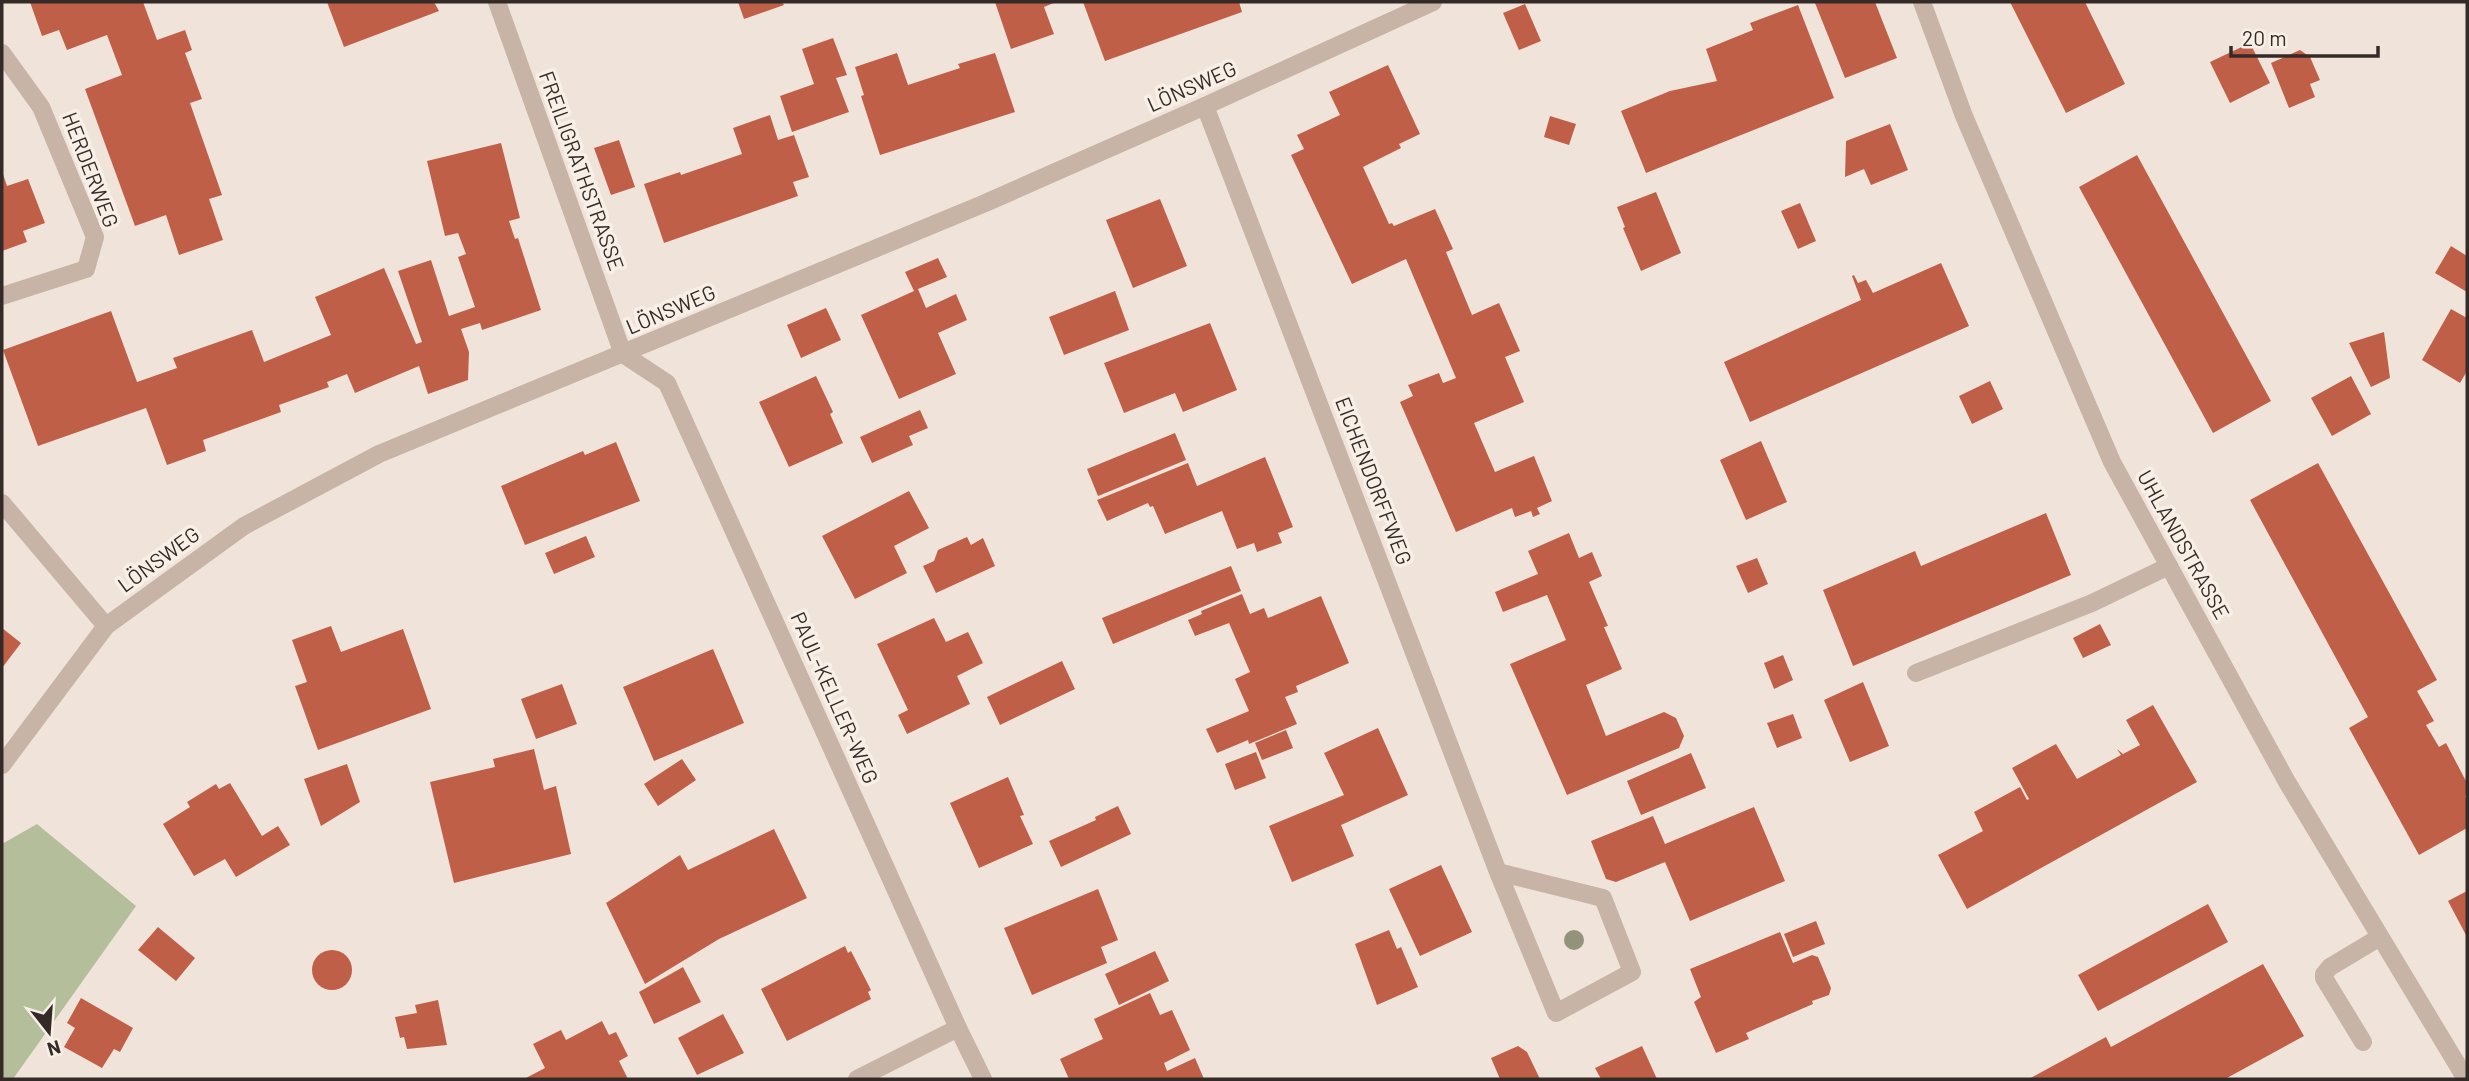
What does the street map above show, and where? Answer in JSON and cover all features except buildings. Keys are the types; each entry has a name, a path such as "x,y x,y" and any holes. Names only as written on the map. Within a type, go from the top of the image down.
{"street":[{"name":"FREILIGRATHSTRASSE","path":"497,2 623,354"},
{"name":"LÖNSWEG","path":"2,765 106,626 244,527 379,454 983,204 1433,2"},
{"name":"UHLANDSTRASSE","path":"1923,2 1964,116 2112,462 2287,782 2466,1079"},
{"name":"HERDERWEG","path":"2,53 41,107 95,237 86,269 2,296"},
{"name":"EICHENDORFFWEG","path":"1205,106 1498,872 1556,1013 1632,972 1603,898 1498,872"},
{"name":"PAUL-KELLER-WEG","path":"623,354 667,383 983,1079"},
{"path":"2,503 106,626"},
{"path":"1916,673 2092,603 2169,566"},
{"path":"2363,1042 2324,974 2330,967 2380,937"},
{"path":"857,1079 958,1028"}],"green space":[{"path":"37,824 136,906 13,1079 2,1079 2,844"}]}
